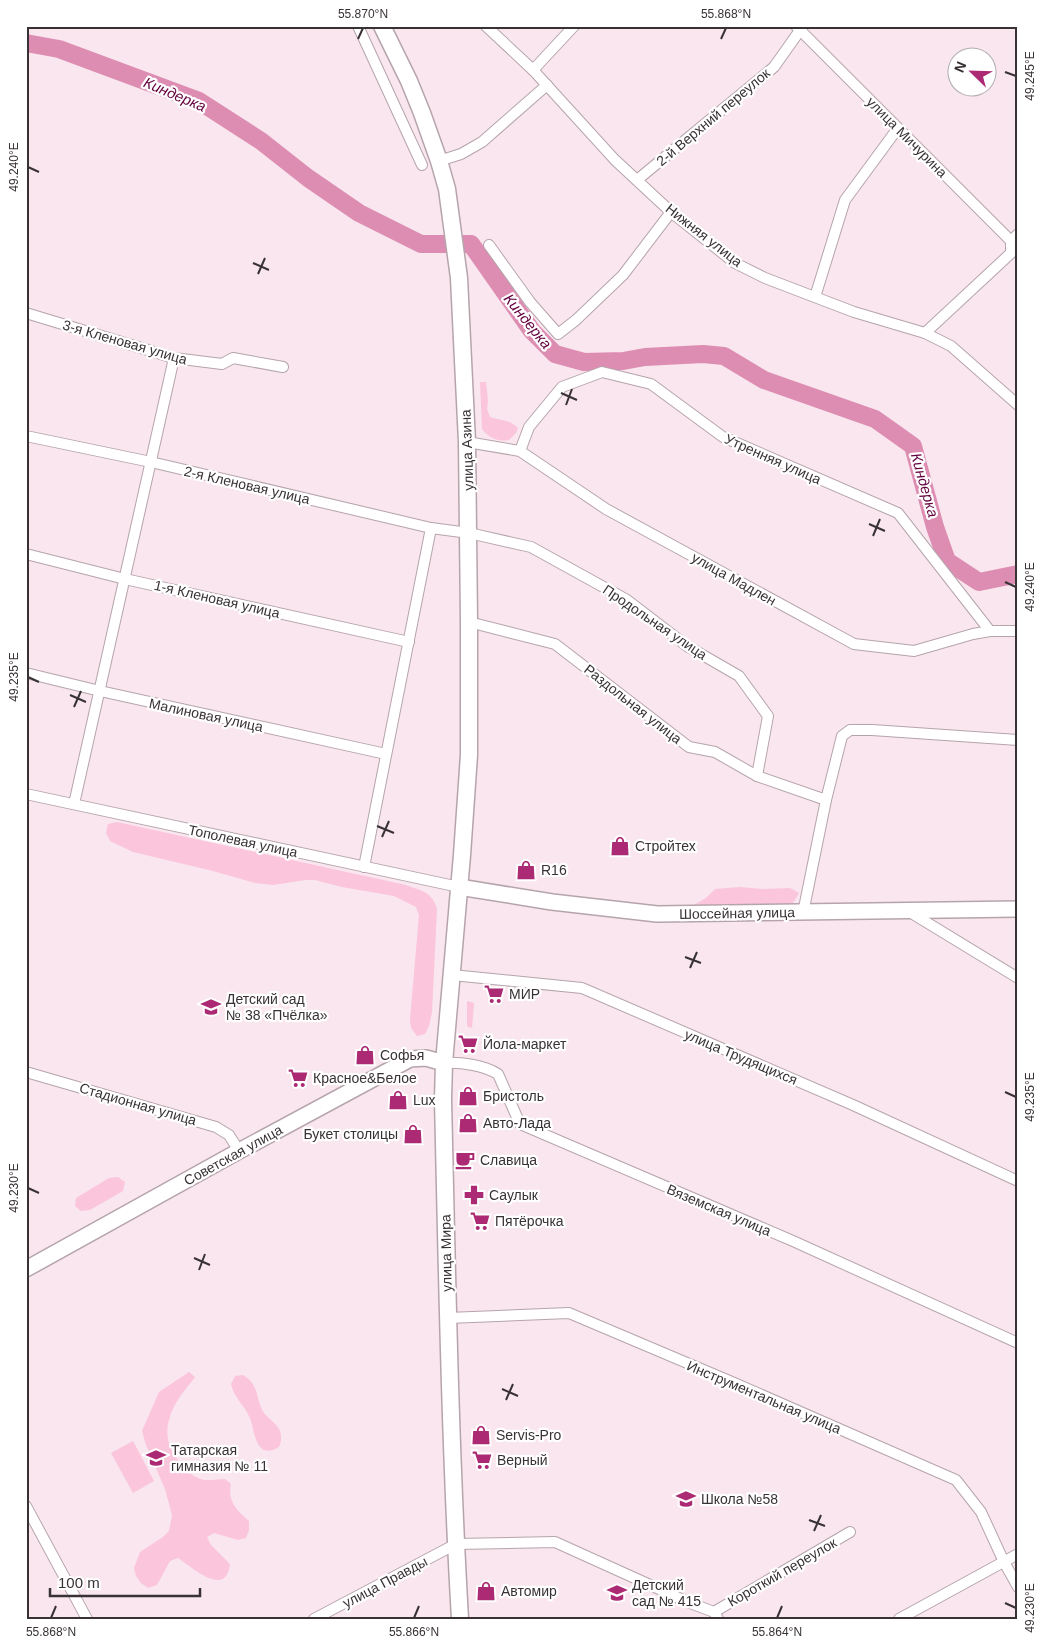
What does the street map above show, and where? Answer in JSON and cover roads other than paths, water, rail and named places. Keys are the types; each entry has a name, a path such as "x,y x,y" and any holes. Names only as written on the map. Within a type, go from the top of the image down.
{"main road":[{"name":"улица Азина","path":"382,26 409,81 439,161 447,189 459,278 467,442 470,622 469,755 459,887"},
{"name":"улица Мира","path":"459,887 444,1063 443,1100 448,1318 460,1619"}],"street":[{"path":"358,26 422,165"},
{"name":"Нижняя улица","path":"486,26 533,70 615,160 672,212 735,263 765,278 854,312 925,333 951,346 1018,405"},
{"path":"533,70 574,26"},
{"name":"улица Мичурина","path":"800,27 898,128 1015,241"},
{"name":"2-й Верхний переулок","path":"637,180 774,67 800,27"},
{"path":"439,161 461,154 482,142 547,85"},
{"path":"815,297 845,200 898,128"},
{"path":"489,245 530,302 558,334 576,320 623,275 672,212"},
{"path":"925,333 1011,253 1015,241"},
{"name":"3-я Кленовая улица","path":"26,313 174,358 222,364 232,358 283,367"},
{"path":"74,804 174,358"},
{"name":"Утренняя улица","path":"520,451 529,427 562,387 602,372 652,384 723,438 898,513 990,630"},
{"name":"2-я Кленовая улица","path":"26,436 150,462 431,528 469,533"},
{"name":"улица Мадлен","path":"467,442 520,451 606,509 854,644 914,651 990,630 1018,631"},
{"path":"364,867 431,528"},
{"name":"Продольная улица","path":"469,533 531,547 627,600 687,646 739,676 768,716 757,776"},
{"name":"1-я Кленовая улица","path":"26,554 125,579 409,642"},
{"name":"Раздольная улица","path":"470,622 555,644 689,747 715,752 757,776 826,800"},
{"name":"Малиновая улица","path":"26,673 386,754"},
{"path":"803,912 826,800 842,736 850,730 872,730 1018,740"},
{"name":"Тополевая улица","path":"26,794 459,887"},
{"name":"Шоссейная улица","path":"459,887 552,902 657,914 1018,909"},
{"path":"908,911 1018,978"},
{"name":"улица Трудящихся","path":"452,975 582,988 853,1106 1018,1181"},
{"name":"Советская улица","path":"26,1269 410,1059 426,1058 444,1063"},
{"name":"Вяземская улица","path":"444,1063 467,1064 490,1069 498,1074 520,1124 794,1242 1018,1343"},
{"name":"Стадионная улица","path":"26,1072 216,1127 229,1135 239,1151"},
{"name":"Инструментальная улица","path":"448,1318 569,1313 956,1480 981,1512 1018,1587"},
{"path":"26,1506 87,1619"},
{"name":"Короткий переулок","path":"716,1615 850,1532"},
{"path":"456,1544 555,1542 716,1615"},
{"name":"улица Правды","path":"314,1619 456,1544"},
{"path":"899,1619 1018,1554"}],"waterway":[{"name":"Киндерка","path":"26,43 59,49 199,101 261,141 308,178 359,213 421,244 471,244 532,331 555,354 584,362 623,361 645,357 703,354 724,356 764,380 875,419 913,446 935,527 947,561 979,582 1018,574"}],"place":[{"name":"Стройтех","path":"620,846"},
{"name":"R16","path":"526,870"},
{"name":"МИР","path":"494,994"},
{"name":"Детский сад № 38 «Пчёлка»","path":"211,1007"},
{"name":"Йола-маркет","path":"468,1044"},
{"name":"Софья","path":"365,1055"},
{"name":"Красное&Белое","path":"298,1078"},
{"name":"Бристоль","path":"468,1096"},
{"name":"Lux","path":"398,1100"},
{"name":"Авто-Лада","path":"468,1123"},
{"name":"Букет столицы","path":"413,1134"},
{"name":"Славица","path":"465,1160"},
{"name":"Саулык","path":"474,1195"},
{"name":"Пятёрочка","path":"480,1221"},
{"name":"Servis-Pro","path":"481,1435"},
{"name":"Татарская гимназия № 11","path":"156,1458"},
{"name":"Верный","path":"482,1460"},
{"name":"Школа №58","path":"686,1499"},
{"name":"Автомир","path":"486,1591"},
{"name":"Детский сад № 415","path":"617,1593"}]}
